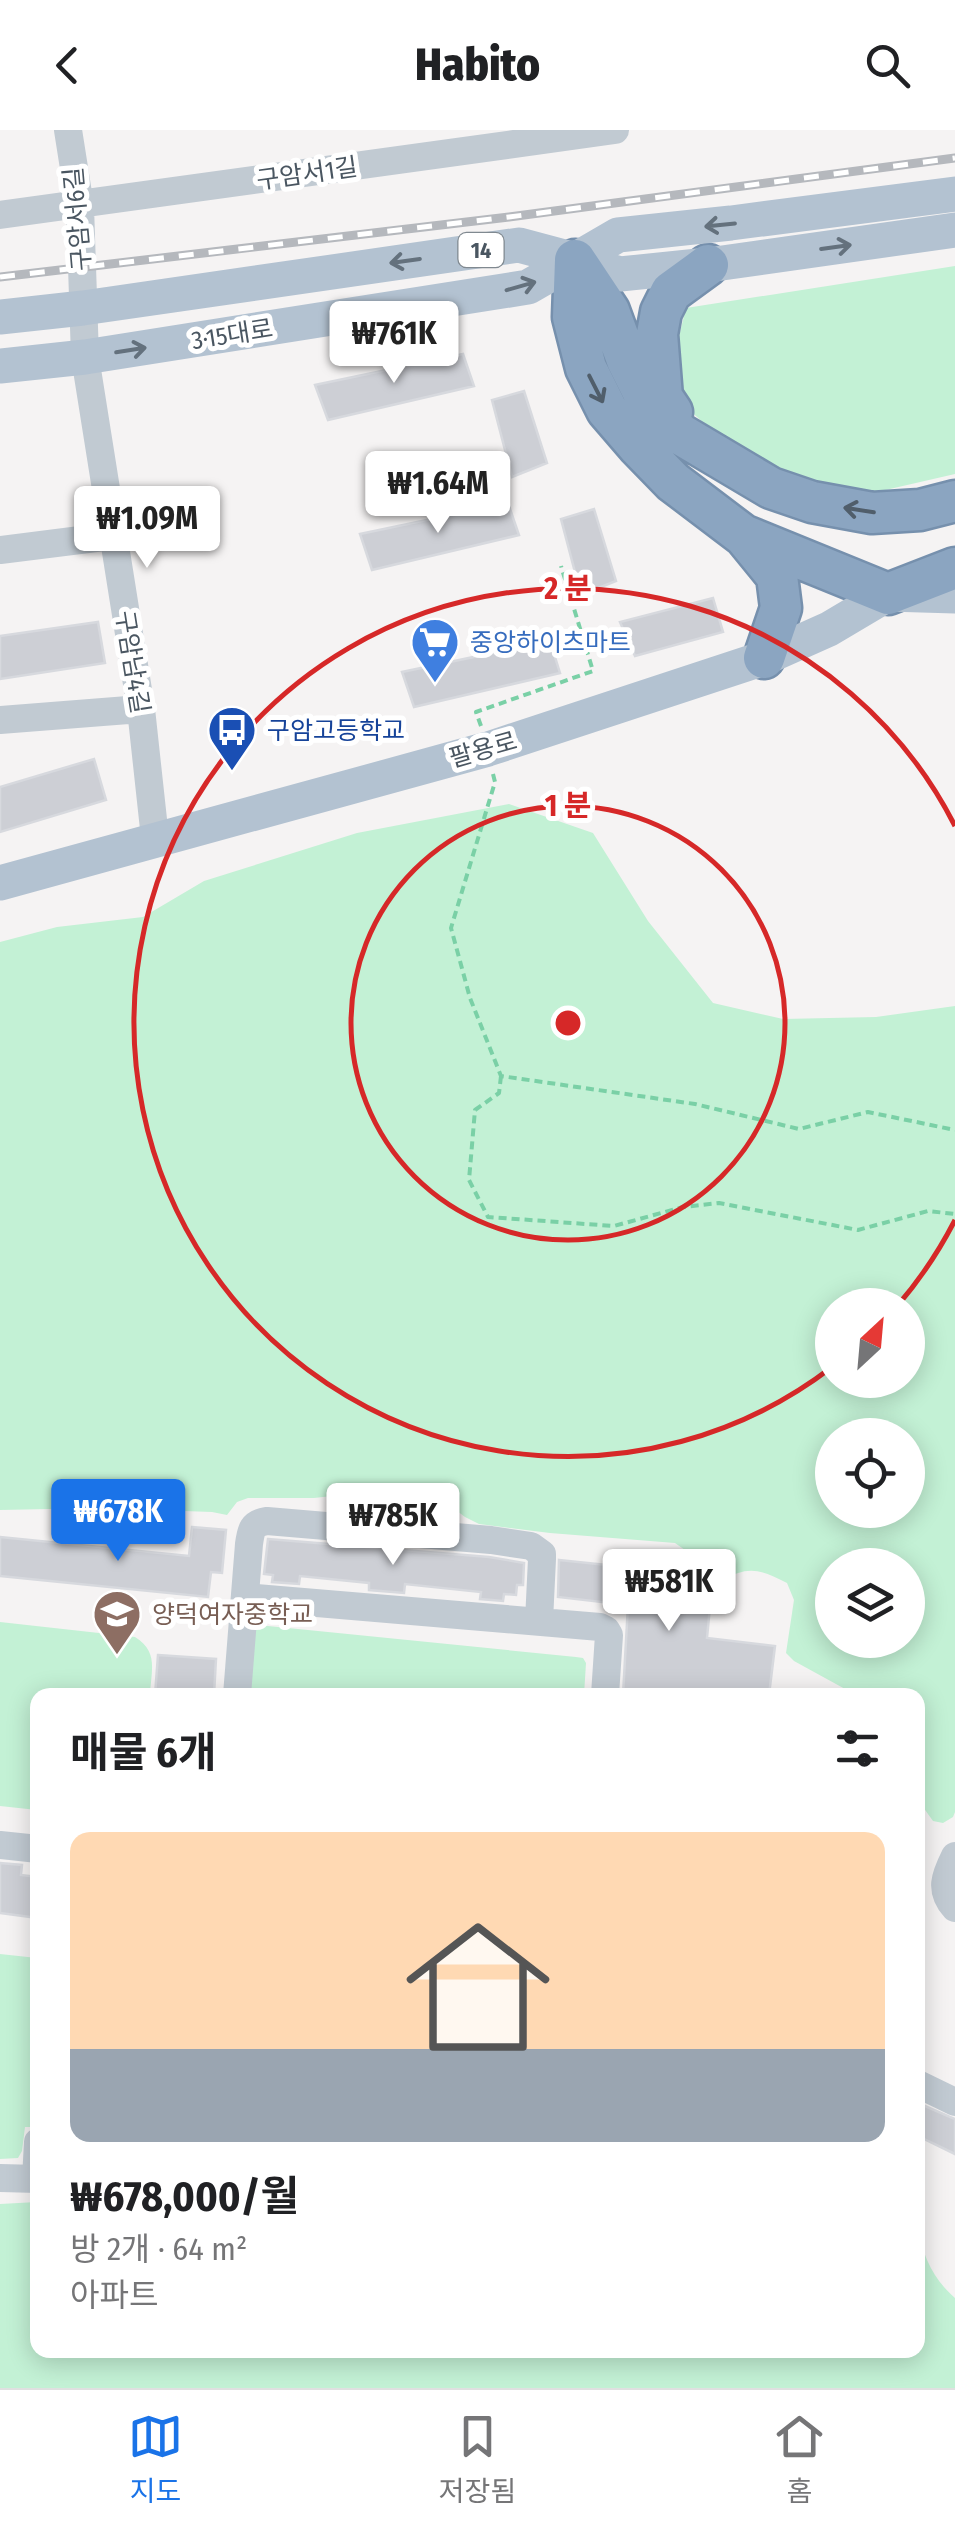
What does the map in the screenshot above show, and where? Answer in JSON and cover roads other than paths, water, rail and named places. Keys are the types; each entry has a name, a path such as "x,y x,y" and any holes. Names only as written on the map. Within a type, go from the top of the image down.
{"highway":[{"path":"575,260 609,311 646,398 680,434 772,488 812,502 872,513 920,510 955,501"},
{"path":"575,260 573,317 586,368 607,410 673,482 743,535 777,576 781,608 764,658"},
{"path":"708,265 672,292 661,312 657,334 662,397 674,414 736,466"},
{"path":"743,535 888,594 955,568"},
{"path":"888,594 916,561 955,536"}],"main road":[{"name":"3·15대로","path":"0,366 85,357 528,287 618,235 955,194"},
{"name":"3·15대로","path":"0,317 519,244 620,274 955,230"},
{"path":"888,594 955,596"},
{"name":"팔용로","path":"0,882 488,748 764,658 829,628 888,594"}],"street":[{"name":"구암서6길","path":"68,130 80,206 83,308"},
{"name":"구암서1길","path":"0,216 80,206 451,141 615,130"},
{"name":"구암남4길","path":"83,308 85,357 141,709 155,838"},
{"path":"0,550 112,536"},
{"path":"0,720 141,709"},
{"path":"238,1688 251,1532 258,1522 531,1546 542,1554 539,1621"},
{"path":"245,1597 600,1627 609,1635 605,1688"},
{"path":"0,1844 30,1847"},
{"path":"955,1856 944,1892 955,1908"},
{"path":"925,2087 955,2102"},
{"path":"0,2178 30,2178"}],"railway":[{"path":"0,277 509,217 955,158"}],"place":[{"name":"중앙하이츠마트","path":"435,684"},
{"name":"구암고등학교","path":"232,772"},
{"name":"양덕여자중학교","path":"117,1656"}]}
